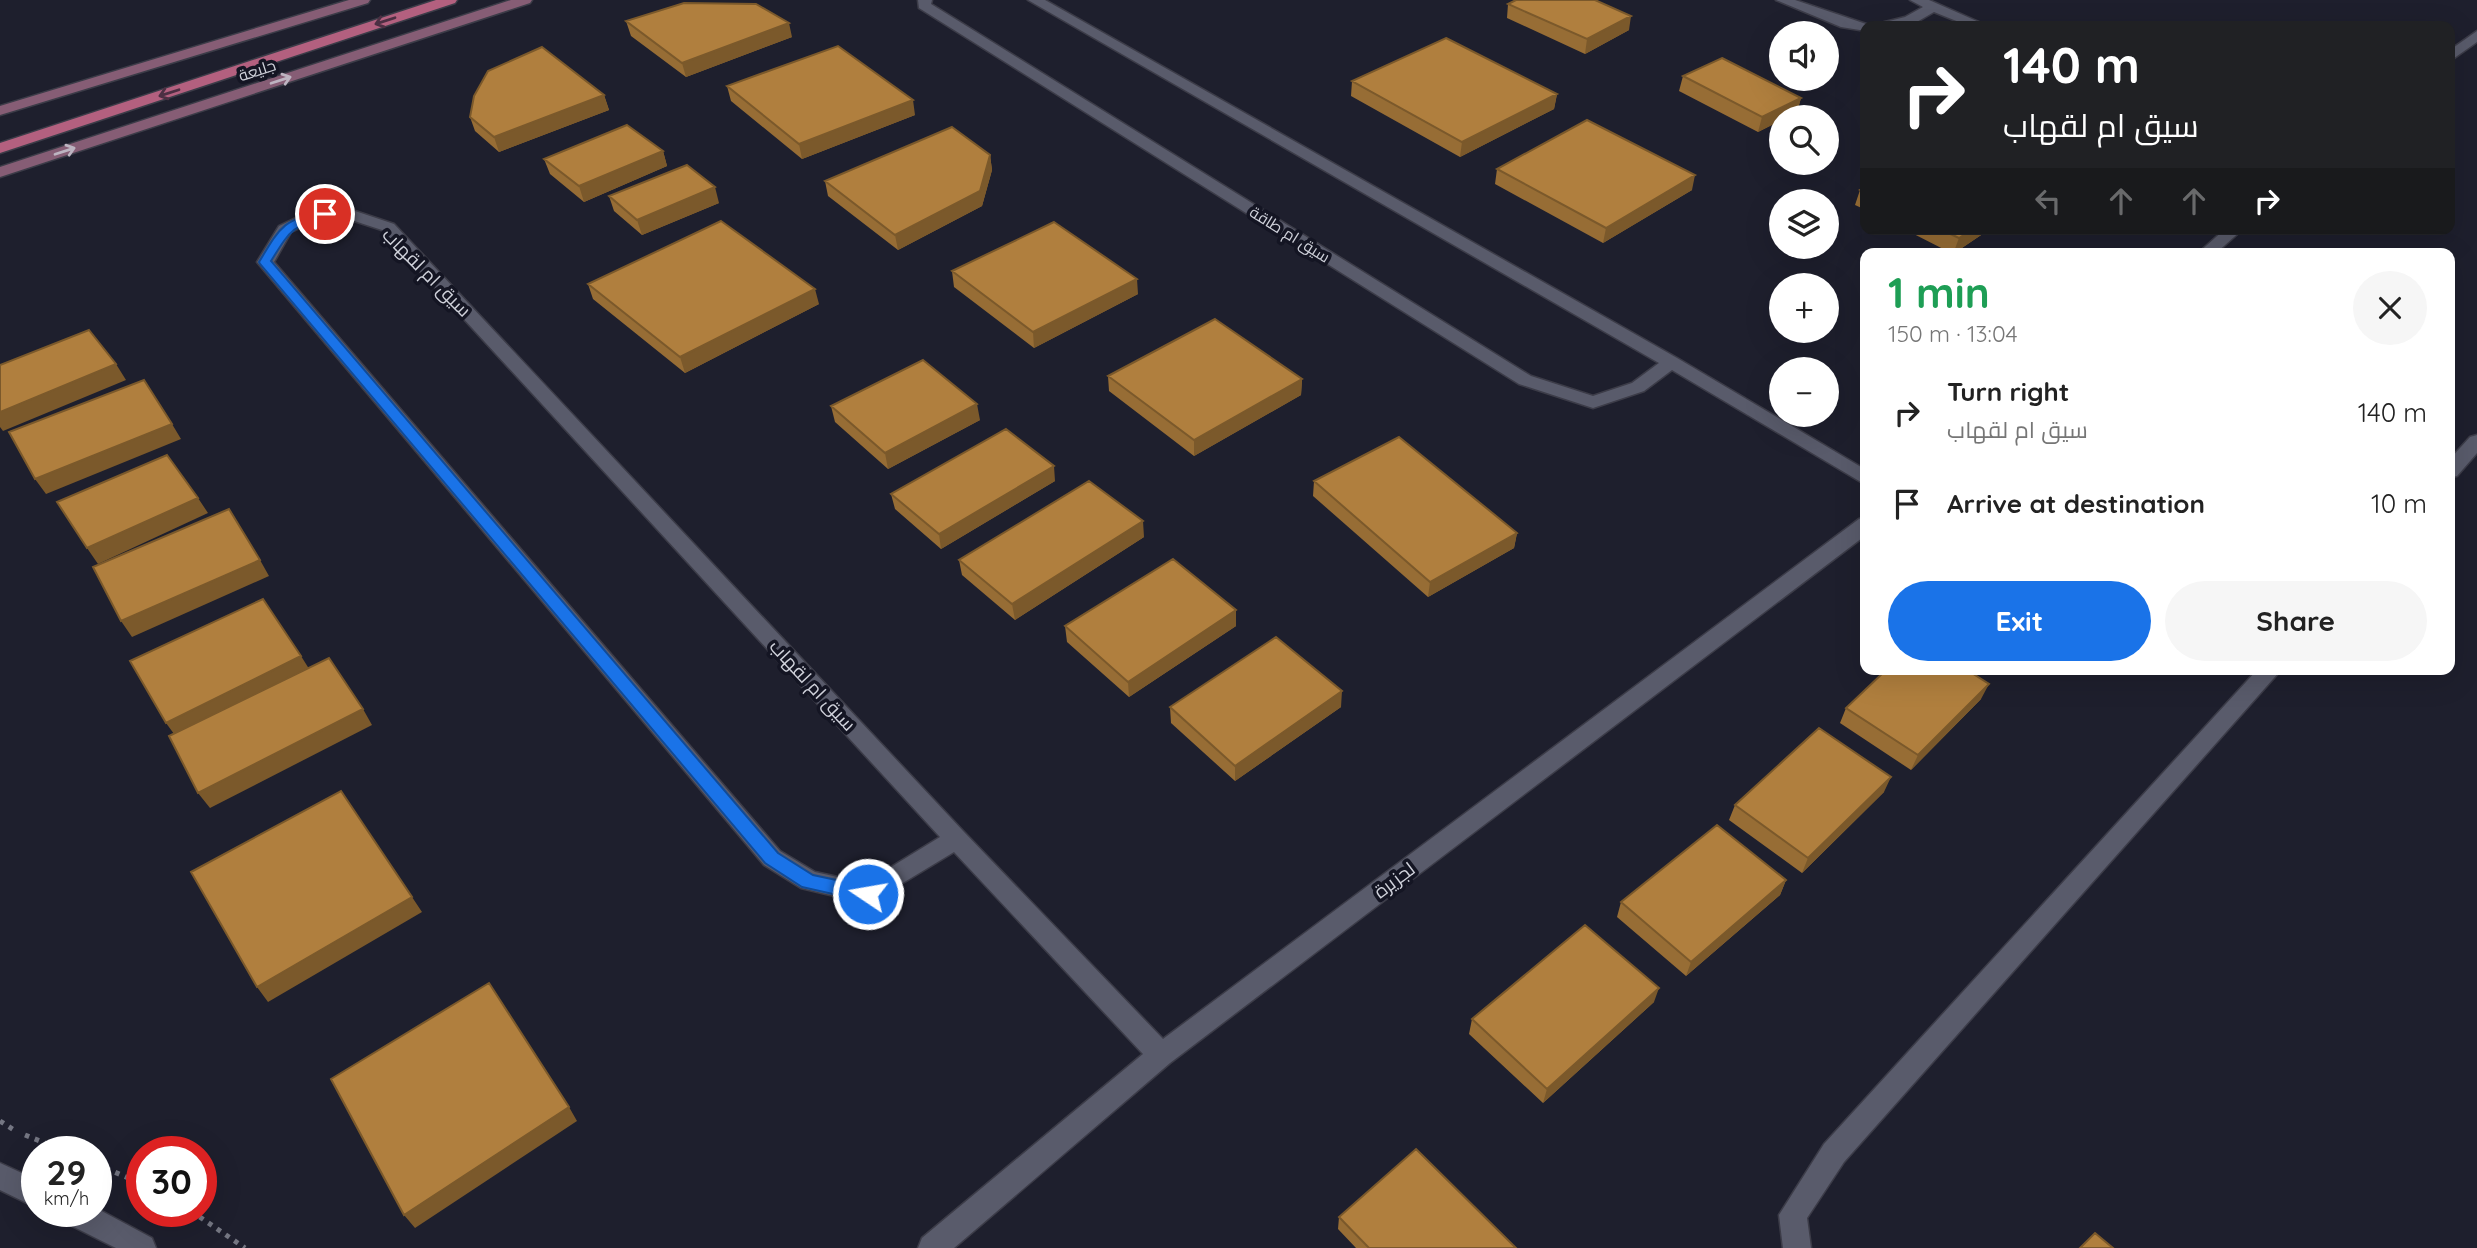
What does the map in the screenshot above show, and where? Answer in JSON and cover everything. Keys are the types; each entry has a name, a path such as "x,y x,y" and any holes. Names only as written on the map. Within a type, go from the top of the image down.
{"main road":[{"name":"جليعة","path":"0,111 362,0"},
{"path":"0,148 450,0"},
{"name":"جليعة","path":"0,172 525,0"}],"street":[{"name":"سيق ام طاقة","path":"925,0 925,5 947,20 1525,380 1593,402 1638,387 1671,362"},
{"path":"1035,0 1671,362 1860,475"},
{"path":"1783,0 1846,24 1860,26"},
{"path":"1917,0 1969,21"},
{"path":"1906,21 1933,6"},
{"path":"2455,53 2477,35"},
{"name":"سيق ام لقهاب","path":"956,839 868,894 809,881 772,858 265,262 285,229 310,217 340,211 388,226 956,839 1161,1055"},
{"path":"2212,248 2228,235"},
{"path":"2455,467 2473,452"},
{"name":"لجزيرة","path":"932,1248 1161,1055 1860,529"},
{"path":"1797,1248 1793,1215 1834,1153 2265,675"},
{"path":"0,1176 21,1187"},
{"path":"108,1227 142,1248"}],"path":[{"path":"0,1121 29,1136"},
{"path":"214,1227 245,1248"}],"building":[{"path":"1516,0 1595,0 1631,16 1587,39 1508,4"},
{"path":"684,3 756,4 789,23 682,63 626,21"},
{"path":"1446,38 1557,94 1462,142 1352,81"},
{"path":"838,46 913,100 799,144 727,86"},
{"path":"542,47 604,95 494,137 470,117 474,96 488,71"},
{"path":"1722,58 1769,82 1769,91 1787,91 1801,98 1787,105 1769,105 1769,114 1762,117 1683,76"},
{"path":"1587,120 1695,175 1606,228 1497,169"},
{"path":"627,125 663,151 579,186 544,159"},
{"path":"952,127 990,155 980,191 895,235 825,181"},
{"path":"687,165 715,187 637,220 609,196"},
{"path":"721,221 815,289 680,357 588,284"},
{"path":"1054,222 1137,279 1033,332 952,271"},
{"path":"1215,319 1302,379 1194,440 1108,376"},
{"path":"89,330 116,364 0,412 0,365"},
{"path":"923,360 977,404 885,453 831,406"},
{"path":"144,380 172,424 35,479 9,432"},
{"path":"1006,429 1054,466 939,534 891,494"},
{"path":"1399,437 1517,533 1430,582 1314,481"},
{"path":"167,455 198,498 87,548 57,502"},
{"path":"1089,481 1143,521 1012,604 959,560"},
{"path":"229,509 260,560 121,621 93,567"},
{"path":"1173,559 1236,610 1128,682 1065,626"},
{"path":"263,599 301,656 166,723 130,661"},
{"path":"1276,637 1342,691 1235,766 1170,707"},
{"path":"329,658 363,709 198,793 169,736"},
{"path":"1881,675 1975,675 1989,684 1918,755 1846,708"},
{"path":"1819,728 1891,777 1808,858 1735,805"},
{"path":"341,791 412,897 257,987 191,872"},
{"path":"1717,825 1786,880 1691,962 1621,902"},
{"path":"1585,925 1659,988 1547,1089 1472,1019"},
{"path":"489,983 569,1107 404,1215 331,1079"},
{"path":"1416,1149 1516,1248 1369,1248 1339,1217"},
{"path":"2095,1233 2113,1248 2080,1248"}],"route":[{"path":"325,214 310,217 285,229 265,262 772,858 809,881 868,894"}]}
